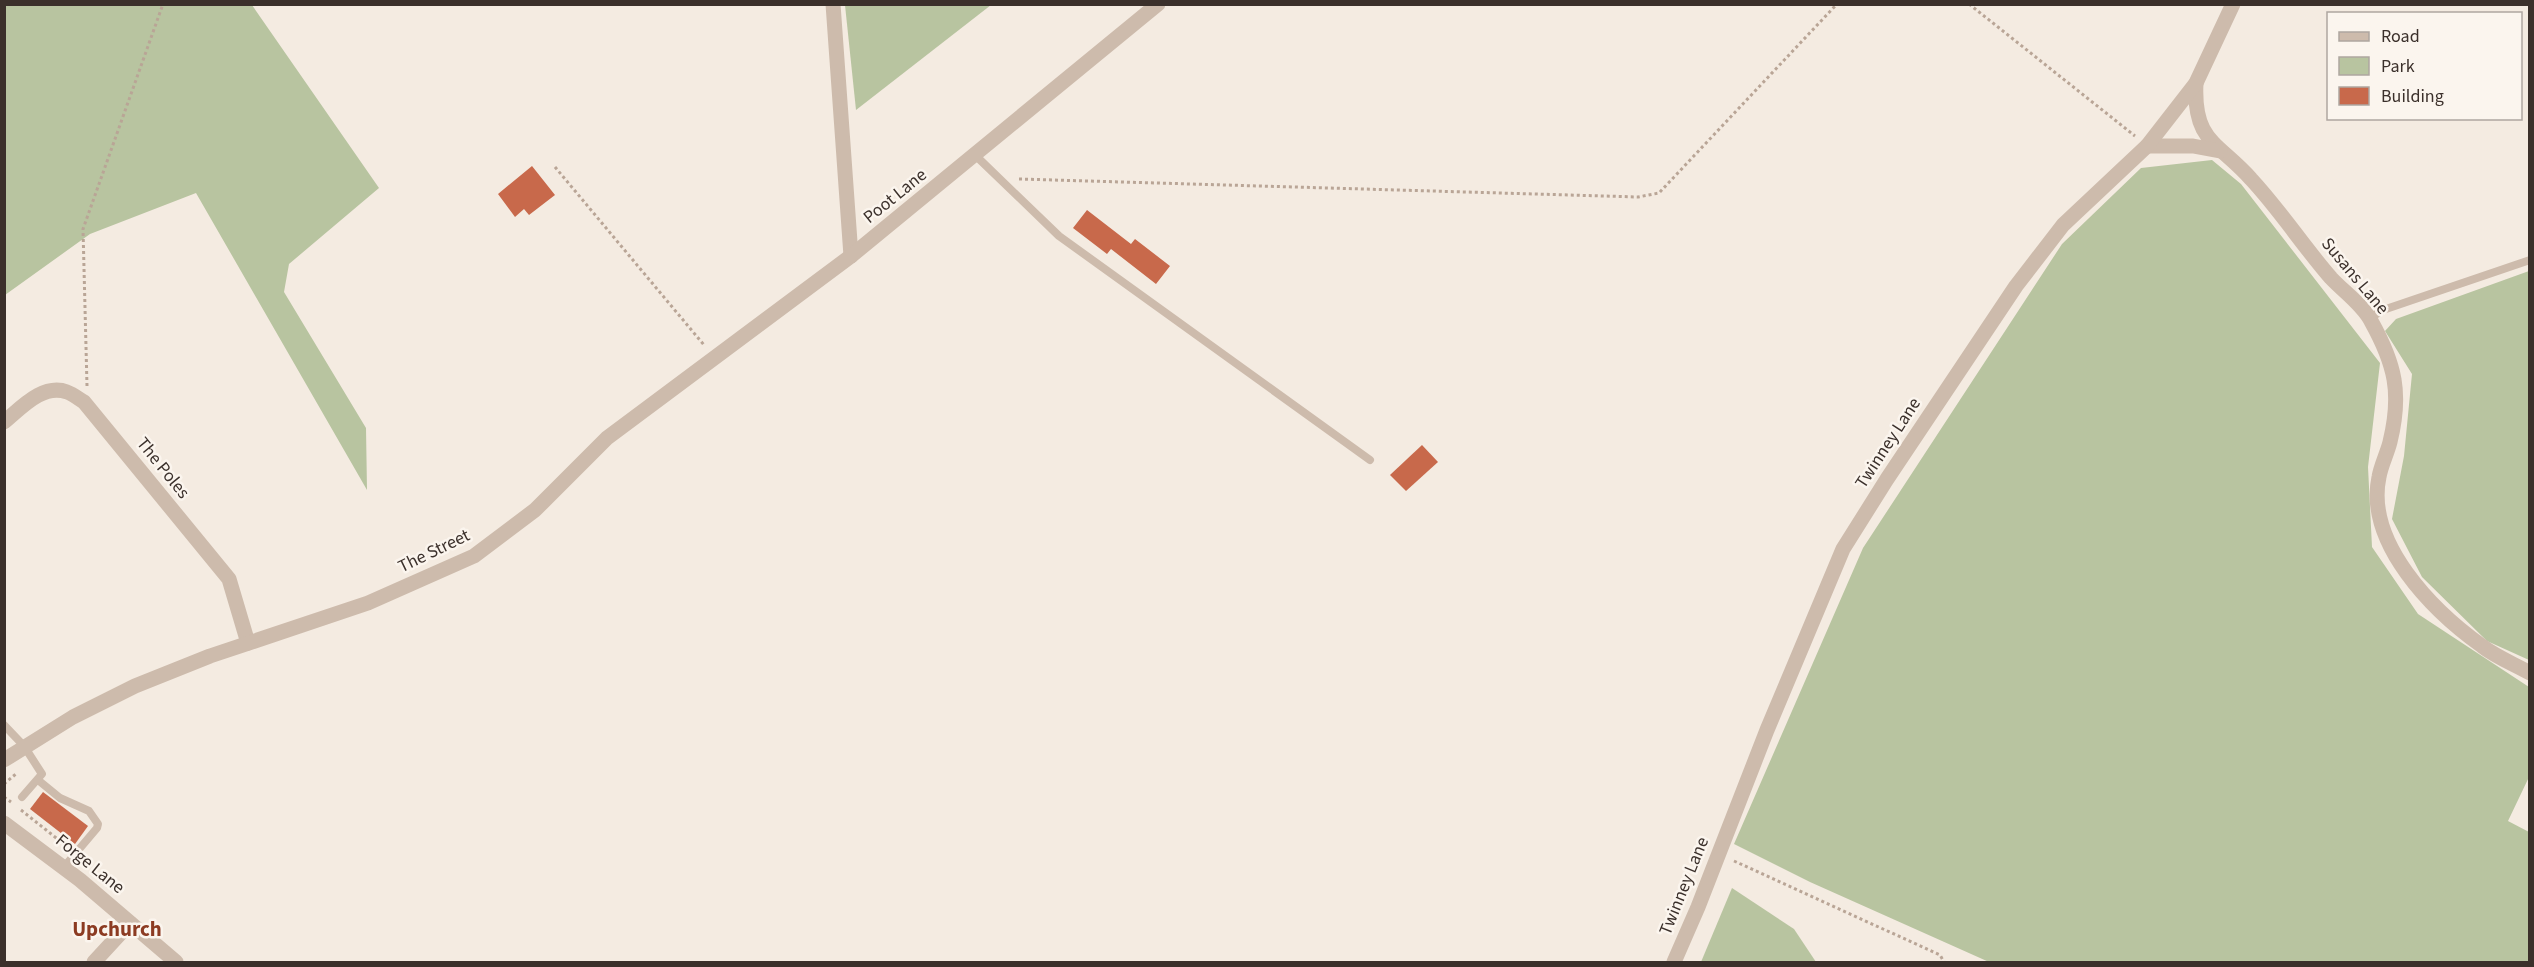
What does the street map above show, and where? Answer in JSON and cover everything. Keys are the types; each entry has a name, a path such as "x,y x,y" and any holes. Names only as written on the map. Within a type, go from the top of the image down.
{"street":[{"name":"Poot Lane","path":"833,4 851,256"},
{"name":"Poot Lane","path":"851,256 1158,4"},
{"name":"Twinney Lane","path":"1674,963 1767,730 1843,549 2016,286 2064,225 2147,146 2196,82 2233,4"},
{"name":"Susans Lane","path":"2196,82 2195,104 2206,136 2251,178 2331,278 2370,318 2391,362 2396,388 2396,417 2379,477 2377,497 2380,519 2388,542 2413,583 2448,617 2483,647 2529,673"},
{"path":"2147,146 2193,146 2220,151"},
{"name":"The Street","path":"4,760 24,746 122,692 248,643 368,603 474,556 535,510 607,438 851,256"},
{"name":"The Poles","path":"4,422 32,399 46,391 66,391 84,402 229,579 248,643"},
{"name":"Forge Lane","path":"4,824 64,867 176,963"},
{"path":"94,963 130,922"}],"lane":[{"path":"975,155 1059,236 1370,460"},
{"path":"2370,318 2383,310 2529,260"},
{"path":"4,725 24,746 42,773 22,797"},
{"path":"38,780 60,798 89,811 98,822 98,828 64,867"}],"path":[{"path":"84,402 88,383 83,230 163,4"},
{"path":"1000,179 1638,197 1659,193 1837,4"},
{"path":"1969,4 2147,146"},
{"path":"555,167 715,358"},
{"path":"4,797 76,853"},
{"path":"1719,854 1940,955 1944,963"}],"green space":[{"path":"845,4 991,5 856,110"},
{"path":"4,5 252,5 379,188 289,264 284,292 366,428 367,490 196,193 90,234 5,295"},
{"path":"2212,160 2241,184 2380,363 2368,467 2372,547 2418,614 2529,687 2529,777 2508,821 2529,832 2529,962 1989,962 1810,882 1734,844 1863,548 2062,244 2141,168"},
{"path":"2529,271 2529,660 2487,641 2422,577 2392,519 2404,456 2412,374 2385,331 2396,319"},
{"path":"1732,888 1794,929 1816,962 1701,962"}],"building":[{"path":"532,166 555,195 529,215 524,209 515,217 498,194"},
{"path":"1087,210 1131,244 1135,239 1170,266 1156,284 1111,249 1107,254 1073,228"},
{"path":"1422,445 1438,462 1406,491 1390,475"},
{"path":"43,792 88,826 75,844 30,809"}],"district":[{"name":"Upchurch","path":"117,929"}]}
